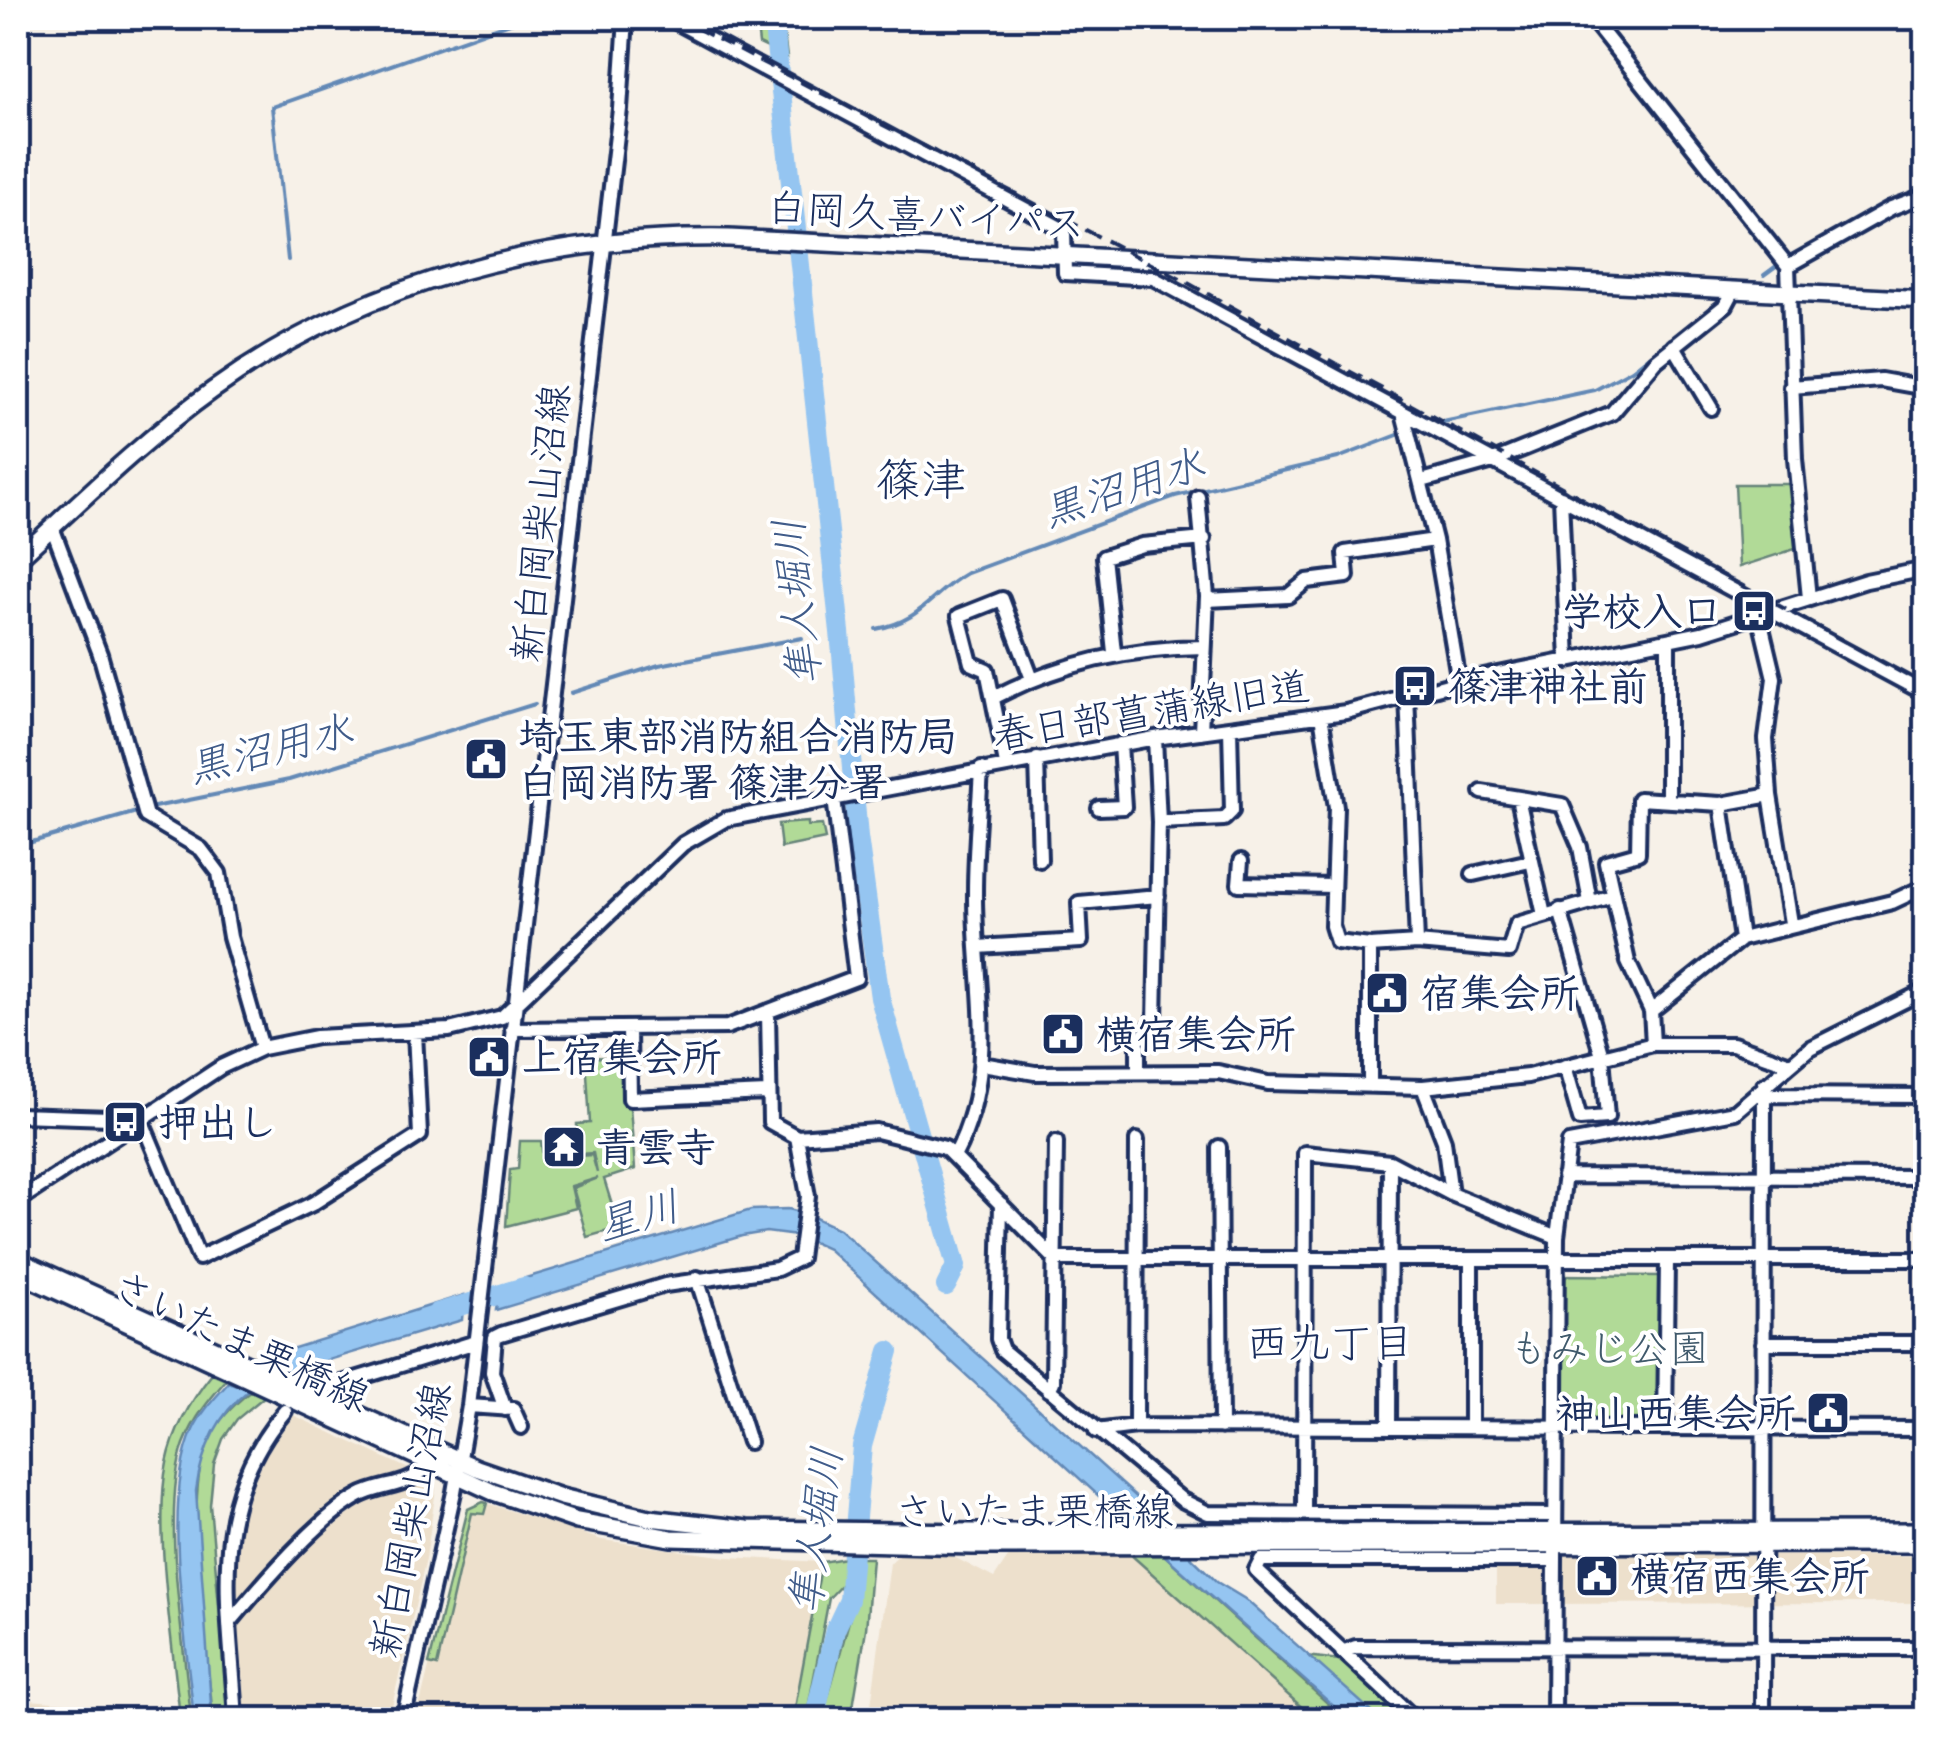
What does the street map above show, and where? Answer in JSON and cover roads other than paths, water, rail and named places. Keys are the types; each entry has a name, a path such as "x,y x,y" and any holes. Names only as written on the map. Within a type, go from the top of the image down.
{"main road":[{"name":"白岡久喜バイパス","path":"18,559 202,398 313,330 434,278 511,257 604,241 696,237 810,242 1926,300"},
{"name":"さいたま栗橋線","path":"18,1260 459,1469"},
{"name":"さいたま栗橋線","path":"18,1273 226,1359"},
{"name":"さいたま栗橋線","path":"293,1391 428,1464 649,1518 837,1536 1130,1544 1555,1538"},
{"name":"さいたま栗橋線","path":"865,1537 1200,1530 1926,1544"},
{"name":"さいたま栗橋線","path":"1762,1539 1926,1532"}],"street":[{"name":"新白岡柴山沼線","path":"403,1720 459,1469 469,1406 604,241 626,18"},
{"path":"670,18 1064,230 1065,273 1153,278 1494,461 1765,613 1926,694"},
{"path":"1590,18 1788,266 1792,293 1792,388 1809,598"},
{"path":"1788,266 1891,208 1926,195"},
{"path":"1422,480 1494,461 1612,413 1674,346 1726,306 1734,290"},
{"path":"1674,346 1711,408"},
{"path":"1792,388 1882,380 1926,388"},
{"path":"1403,412 1435,540 1459,682"},
{"path":"1198,497 1206,600 1201,732"},
{"path":"1561,498 1568,661"},
{"path":"1926,512 1926,538"},
{"path":"52,527 100,654 144,810 201,849 219,874 230,937 262,1048"},
{"path":"1114,652 1104,557 1142,545 1204,539"},
{"path":"1206,600 1288,596 1307,581 1348,576 1345,554 1435,540"},
{"name":"春日部菖蒲線旧道","path":"18,1201 221,1067 262,1048 317,1036 470,1028 514,1008 704,829 749,812 1155,738 1322,716 1459,682 1668,641 1809,598 1926,569"},
{"path":"1006,764 987,670 971,663 959,616 1002,599 1032,679"},
{"path":"1765,613 1774,678 1766,739 1770,795 1791,923"},
{"path":"1668,641 1668,801"},
{"path":"995,697 1032,679 1114,652 1204,646"},
{"path":"1407,694 1417,943"},
{"path":"1322,716 1336,807 1332,886 1337,942 1370,946 1417,943 1510,951 1516,924 1612,896"},
{"path":"1159,822 1224,819 1232,812 1230,728"},
{"path":"1138,1072 1138,1041 1155,1022 1159,822 1155,738"},
{"path":"1099,808 1124,807 1120,744"},
{"path":"1037,759 1040,860"},
{"path":"955,1155 982,1064 985,1034 977,948 981,769"},
{"path":"1482,792 1562,805 1580,847 1590,902"},
{"path":"1653,1044 1651,1011 1628,962 1606,862 1638,853 1639,799 1721,804 1770,795"},
{"path":"512,1030 727,1027 856,978 838,798"},
{"path":"1518,798 1544,914"},
{"path":"1721,804 1741,939"},
{"path":"1473,874 1530,861"},
{"path":"1241,862 1240,884 1332,886"},
{"path":"1651,1011 1741,939 1791,923 1892,902 1926,886"},
{"path":"977,948 1081,941 1078,903 1158,896"},
{"path":"1560,910 1602,1056 1607,1117 1580,1119 1565,1066"},
{"path":"1370,946 1370,1086"},
{"path":"1554,1720 1557,1237 1569,1143 1735,1112 1810,1048 1926,990"},
{"path":"768,1012 770,1122 797,1137 849,1130 896,1133 935,1144 955,1155 1055,1259 1926,1260"},
{"path":"629,1029 630,1099 767,1093"},
{"path":"18,1115 141,1119 200,1258 312,1204 420,1135 415,1032"},
{"path":"982,1064 1035,1072 1218,1072 1268,1083 1423,1087 1528,1076 1653,1044 1733,1044 1790,1064"},
{"path":"1423,1087 1444,1140 1451,1194"},
{"path":"1764,1090 1926,1096"},
{"path":"1763,1720 1764,1090"},
{"path":"505,1408 492,1372 495,1337 697,1278 778,1269 796,1262 802,1253 807,1210 797,1137"},
{"path":"1136,1426 1137,1140"},
{"path":"1049,1390 1053,1382 1056,1142"},
{"path":"1219,1147 1221,1427"},
{"path":"1304,1514 1304,1153 1390,1162 1451,1194 1557,1237"},
{"path":"1389,1427 1390,1162"},
{"path":"1564,1176 1764,1173 1926,1177"},
{"path":"1001,1204 998,1340 1002,1350 1096,1431 1200,1511 1304,1514 1555,1538"},
{"path":"1472,1260 1472,1427"},
{"path":"1664,1427 1667,1262"},
{"path":"697,1278 750,1442"},
{"path":"326,1388 477,1337"},
{"path":"1763,1343 1926,1344"},
{"path":"469,1406 513,1409 521,1426"},
{"path":"236,1720 225,1558 236,1498 267,1432 286,1411"},
{"path":"1096,1431 1136,1426 1926,1429"},
{"path":"230,1622 278,1566 358,1496 418,1477 428,1464"},
{"path":"1416,1720 1256,1570 1261,1560 1555,1538"},
{"path":"1342,1652 1356,1647 1926,1648"}],"water":[{"path":"751,1210 801,1212 797,1236 766,1232 742,1236 496,1310 499,1286"},
{"path":"811,1216 839,1229 1161,1519 1124,1519 828,1249 808,1240"},
{"path":"464,1295 462,1320 289,1372 262,1358"},
{"path":"229,1382 249,1390 212,1435 196,1491 212,1719 194,1719 179,1572 179,1494 193,1430"},
{"path":"1186,1552 1380,1719 1348,1719 1163,1554"}],"waterway":[{"path":"288,260 272,107 524,18"},
{"name":"隼人堀川","path":"773,18 840,632 858,837 880,998 956,1266 946,1286"},
{"name":"黒沼用水","path":"1796,254 1875,209 1926,189"},
{"name":"黒沼用水","path":"1764,275 1779,264"},
{"name":"黒沼用水","path":"1443,422 1595,390 1632,370 1713,306"},
{"name":"黒沼用水","path":"876,629 904,620 967,573 1175,496 1338,458 1403,433"},
{"name":"黒沼用水","path":"571,693 659,665 802,638"},
{"name":"黒沼用水","path":"18,846 154,807 289,780 535,704"},
{"name":"星川","path":"437,1313 524,1287"},
{"name":"隼人堀川","path":"814,1720 835,1630 849,1600 862,1446 889,1351"}],"railway":[{"path":"677,18 1188,283 1926,686"}],"place":[{"name":"学校入口","path":"1754,611"},
{"name":"篠津神社前","path":"1415,686"},
{"name":"埼玉東部消防組合消防局 白岡消防署 篠津分署","path":"486,759"},
{"name":"宿集会所","path":"1387,993"},
{"name":"横宿集会所","path":"1063,1034"},
{"name":"上宿集会所","path":"489,1057"},
{"name":"押出し","path":"125,1122"},
{"name":"青雲寺","path":"564,1147"},
{"name":"神山西集会所","path":"1828,1413"},
{"name":"横宿西集会所","path":"1597,1576"}],"district":[{"name":"篠津","path":"921,479"},
{"name":"西九丁目","path":"1330,1342"}],"park label":[{"name":"もみじ公園","path":"1609,1348"}]}
